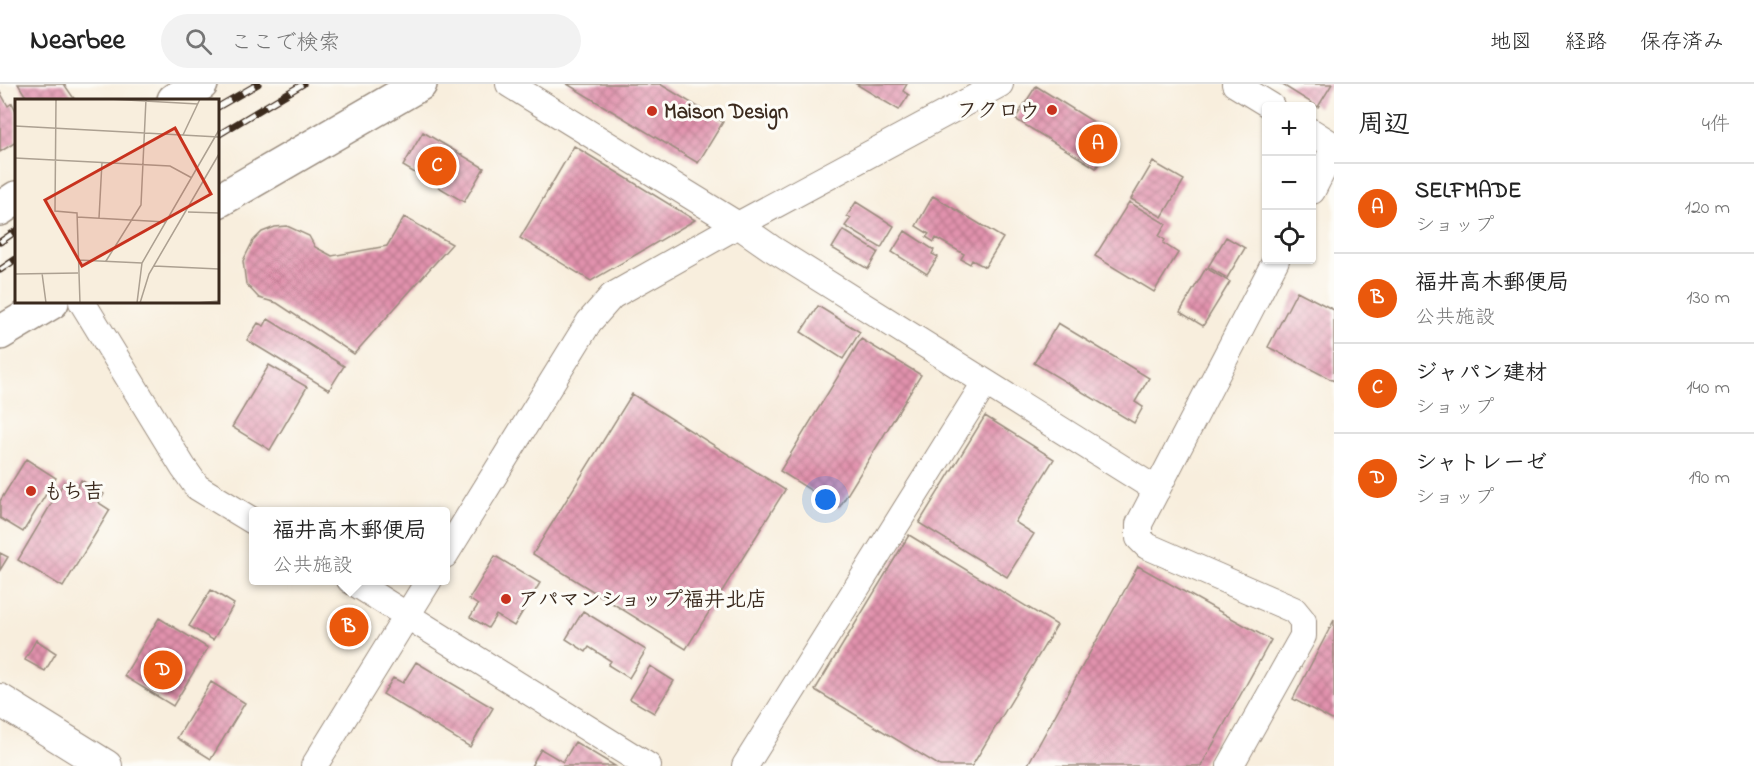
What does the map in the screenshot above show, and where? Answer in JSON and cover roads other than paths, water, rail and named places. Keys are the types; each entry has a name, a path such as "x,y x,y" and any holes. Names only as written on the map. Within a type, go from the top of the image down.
{"main road":[{"path":"176,99 201,84"},
{"path":"219,200 420,84"},
{"path":"0,209 15,199"},
{"path":"0,333 50,303"}],"street":[{"path":"510,84 1157,490"},
{"path":"450,547 589,322 612,296 738,225 1000,84"},
{"path":"1235,84 1264,102"},
{"path":"1316,135 1334,147 1316,181"},
{"path":"1230,766 1303,636 1303,621 1294,610 1147,546 1139,538 1139,524 1274,264"},
{"path":"83,303 197,487 249,519"},
{"path":"746,766 985,383"},
{"path":"358,585 648,766"},
{"path":"314,766 426,585"},
{"path":"0,700 106,766"}],"railway":[{"path":"219,106 258,84"},
{"path":"219,134 303,84"},
{"path":"0,242 15,232"},
{"path":"0,270 15,260"}],"place":[{"name":"フクロウ","path":"1052,110"},
{"name":"Maison Design","path":"652,111"},
{"name":"SELFMADE","path":"1098,144"},
{"name":"ジャパン建材","path":"437,166"},
{"name":"もち吉","path":"31,491"},
{"name":"アパマンショップ福井北店","path":"506,599"},
{"name":"福井高木郵便局","path":"349,627"},
{"name":"シャトレーゼ","path":"163,670"}]}
